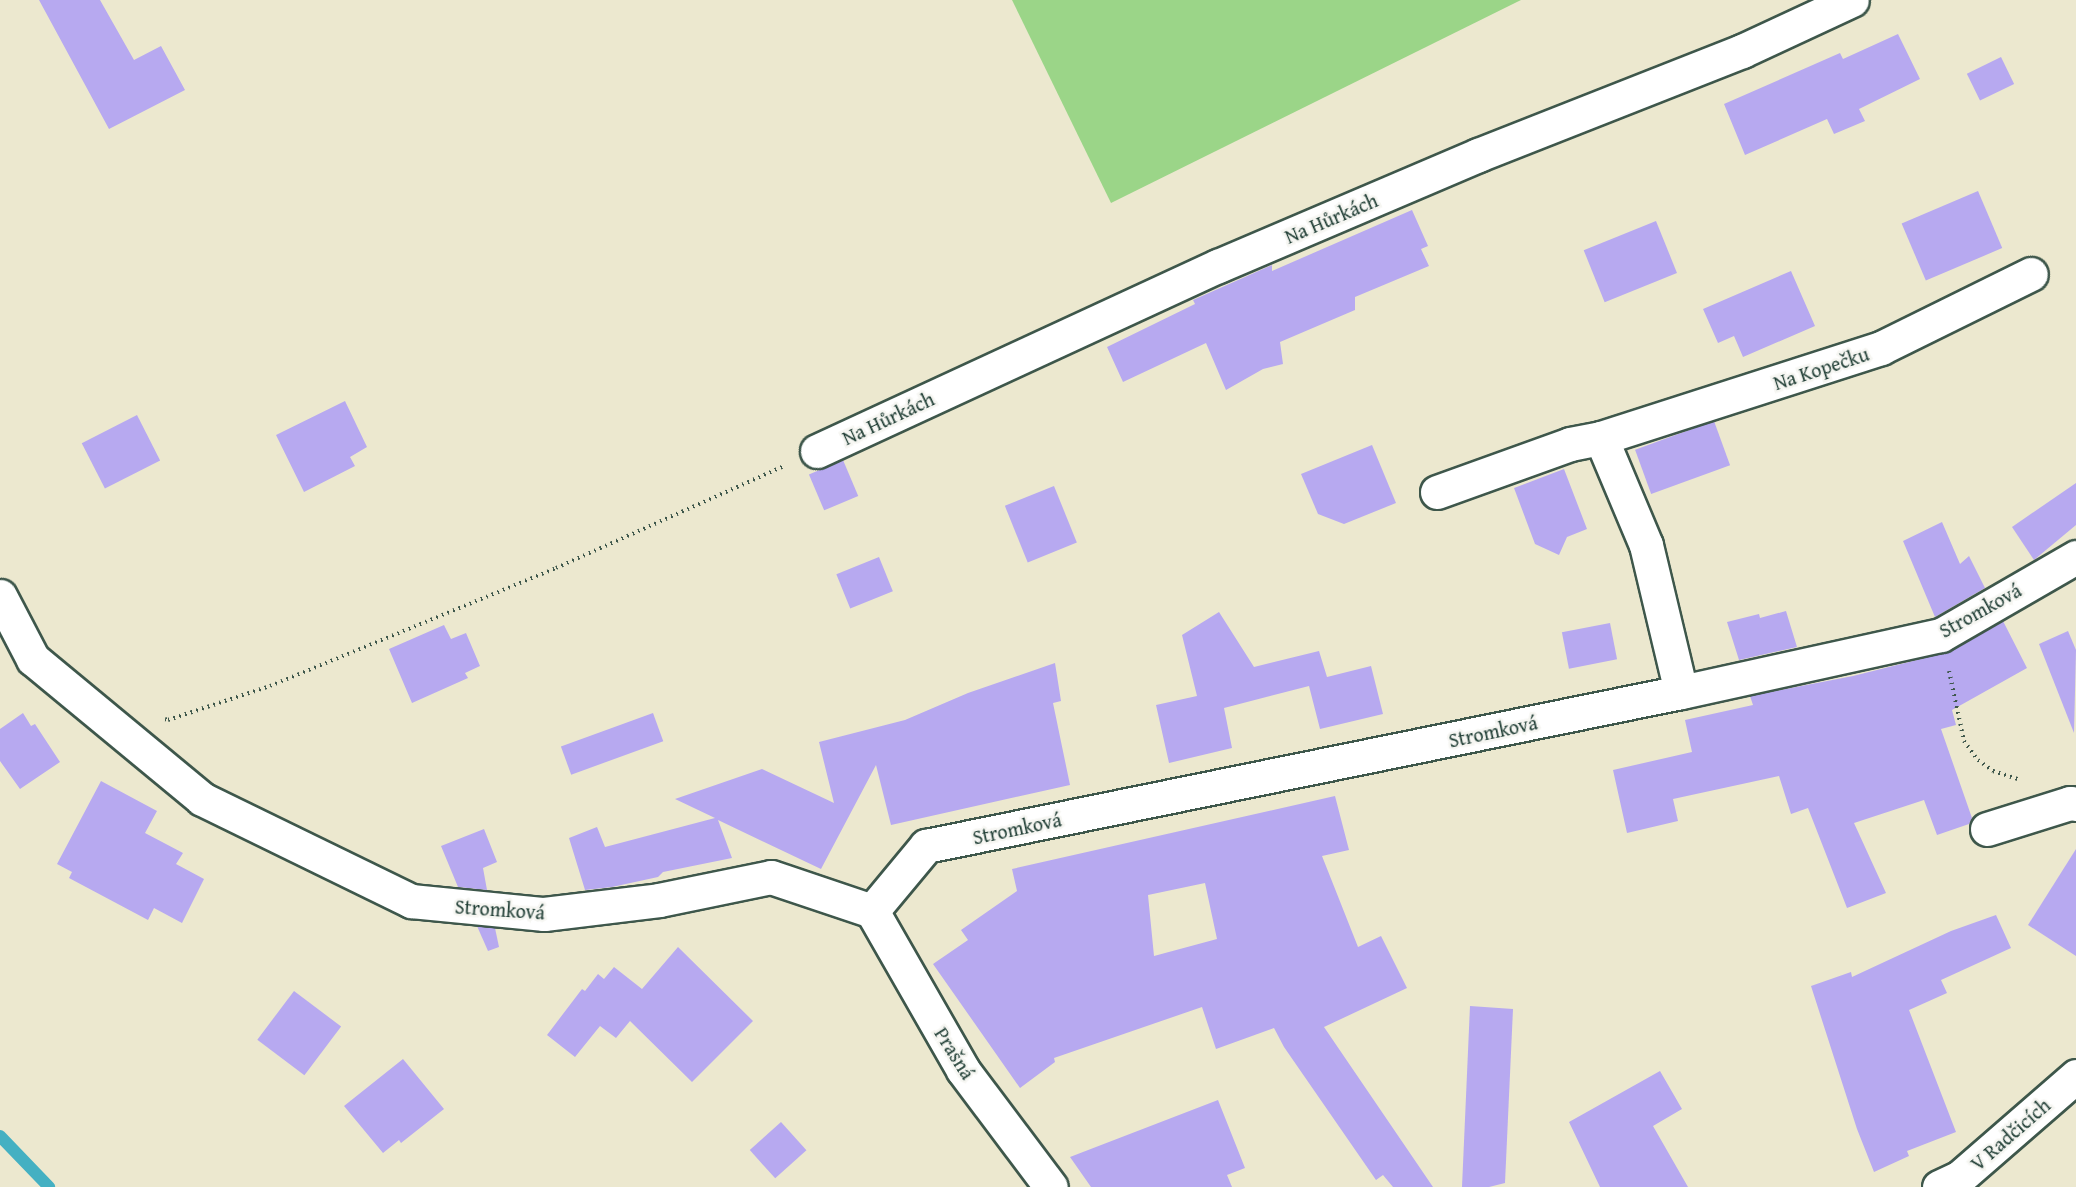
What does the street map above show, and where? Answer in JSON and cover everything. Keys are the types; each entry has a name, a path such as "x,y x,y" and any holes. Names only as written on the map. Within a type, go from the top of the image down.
{"street":[{"name":"Na Hůrkách","path":"817,451 1218,266 1478,156 1742,51 1852,0"},
{"name":"Na Kopečku","path":"1437,492 1570,444 1601,438 1881,348 2031,274"},
{"path":"1601,438 1646,545 1681,692"},
{"name":"Stromková","path":"0,627 33,659 202,799 411,901 544,914 659,900 771,877 872,911 926,846 1681,692 1941,634 2076,557"},
{"name":"Stromková","path":"0,596 33,659"},
{"path":"1987,829 2070,803 2076,804"},
{"name":"Prašná","path":"872,911 963,1070 1051,1187"},
{"name":"V Radčicích","path":"1954,1184 2076,1076"}],"path":[{"path":"158,715 168,720 270,686 556,568 817,451"},
{"path":"1941,634 1964,741 1978,760 1993,771 2028,781"}],"green space":[{"path":"1012,0 1521,0 1111,203"}],"building":[{"path":"39,0 100,0 134,60 161,46 185,90 109,129"},
{"path":"1898,34 1920,79 1859,109 1865,121 1834,134 1827,119 1745,155 1724,104 1840,53 1843,59"},
{"path":"2001,57 2014,84 1980,101 1967,74"},
{"path":"1978,191 2002,248 1926,281 1902,223"},
{"path":"1412,210 1428,246 1421,249 1429,266 1355,297 1355,310 1280,342 1283,364 1263,369 1226,390 1206,343 1123,382 1107,347 1195,304 1193,300 1272,265 1272,271"},
{"path":"1656,221 1677,273 1605,302 1584,250"},
{"path":"1791,271 1815,326 1743,357 1734,336 1718,343 1703,309"},
{"path":"345,401 367,447 350,457 355,466 304,492 276,435"},
{"path":"137,415 160,460 105,489 82,443"},
{"path":"1714,421 1730,465 1651,494 1635,450"},
{"path":"1372,445 1396,503 1344,524 1318,514 1301,474"},
{"path":"843,460 858,496 824,510 809,474"},
{"path":"1564,469 1587,529 1567,537 1559,555 1535,544 1514,488"},
{"path":"2076,483 2076,525 2034,560 2012,527"},
{"path":"1054,486 1077,543 1028,562 1005,506"},
{"path":"1942,522 1960,564 1969,556 1985,588 1935,617 1903,541"},
{"path":"879,557 893,591 850,609 836,574"},
{"path":"1786,611 1797,647 1739,660 1727,622 1759,614 1760,618"},
{"path":"1219,612 1254,667 1319,651 1327,677 1371,666 1383,714 1320,729 1309,686 1224,708 1232,748 1169,763 1156,705 1197,696 1182,635"},
{"path":"2003,621 2027,668 1952,710 1956,725 1941,729 1972,818 1969,824 1937,835 1924,800 1854,823 1886,893 1847,908 1808,808 1791,814 1779,776 1673,799 1678,821 1627,833 1613,770 1692,752 1685,720 1753,705 1750,696 1853,676 1945,653"},
{"path":"1610,623 1617,659 1569,669 1562,632"},
{"path":"444,625 451,639 466,633 480,666 465,673 468,678 412,703 389,649"},
{"path":"2068,631 2076,650 2074,733 2039,644"},
{"path":"1055,663 1061,701 1053,703 1070,785 891,825 876,765 821,869 718,820 732,858 663,872 658,877 585,890 569,838 597,827 605,847 715,818 675,799 762,769 834,803 819,742 905,720 968,693"},
{"path":"23,713 31,726 35,724 60,762 20,789 0,761 0,729"},
{"path":"653,713 663,741 571,775 561,747"},
{"path":"101,781 157,811 145,833 183,853 176,864 204,879 182,923 154,908 148,920 69,878 72,872 57,864"},
{"path":"1335,796 1349,850 1322,856 1358,947 1381,936 1407,988 1324,1027 1433,1187 1393,1187 1383,1175 1376,1180 1284,1047 1274,1028 1216,1049 1202,1007 1054,1058 1055,1062 1020,1088 933,964 968,940 961,930 1017,891 1012,869","holes":["1205,883 1217,939 1154,956 1148,895"]},
{"path":"484,829 497,862 483,868 487,890 458,887 441,846"},
{"path":"2076,849 2076,956 2028,925"},
{"path":"1996,915 2011,948 1941,980 1947,993 1909,1010 1956,1132 1907,1151 1909,1156 1874,1172 1857,1129 1811,986 1851,972 1852,977 1951,931"},
{"path":"477,926 495,928 499,947 488,951"},
{"path":"678,947 753,1021 692,1082 630,1021 616,1038 600,1026 575,1057 547,1035 582,989 585,991 598,974 604,979 614,967 642,989"},
{"path":"294,991 341,1027 304,1075 257,1040"},
{"path":"1470,1006 1513,1009 1505,1183 1489,1187 1462,1187"},
{"path":"403,1059 444,1109 401,1143 399,1140 383,1153 344,1106"},
{"path":"1660,1071 1682,1109 1653,1126 1688,1187 1600,1187 1569,1122"},
{"path":"1218,1100 1245,1168 1227,1175 1232,1187 1091,1187 1070,1157"},
{"path":"781,1122 806,1150 775,1178 750,1150"}],"waterway":[{"path":"0,1136 49,1187"}]}
